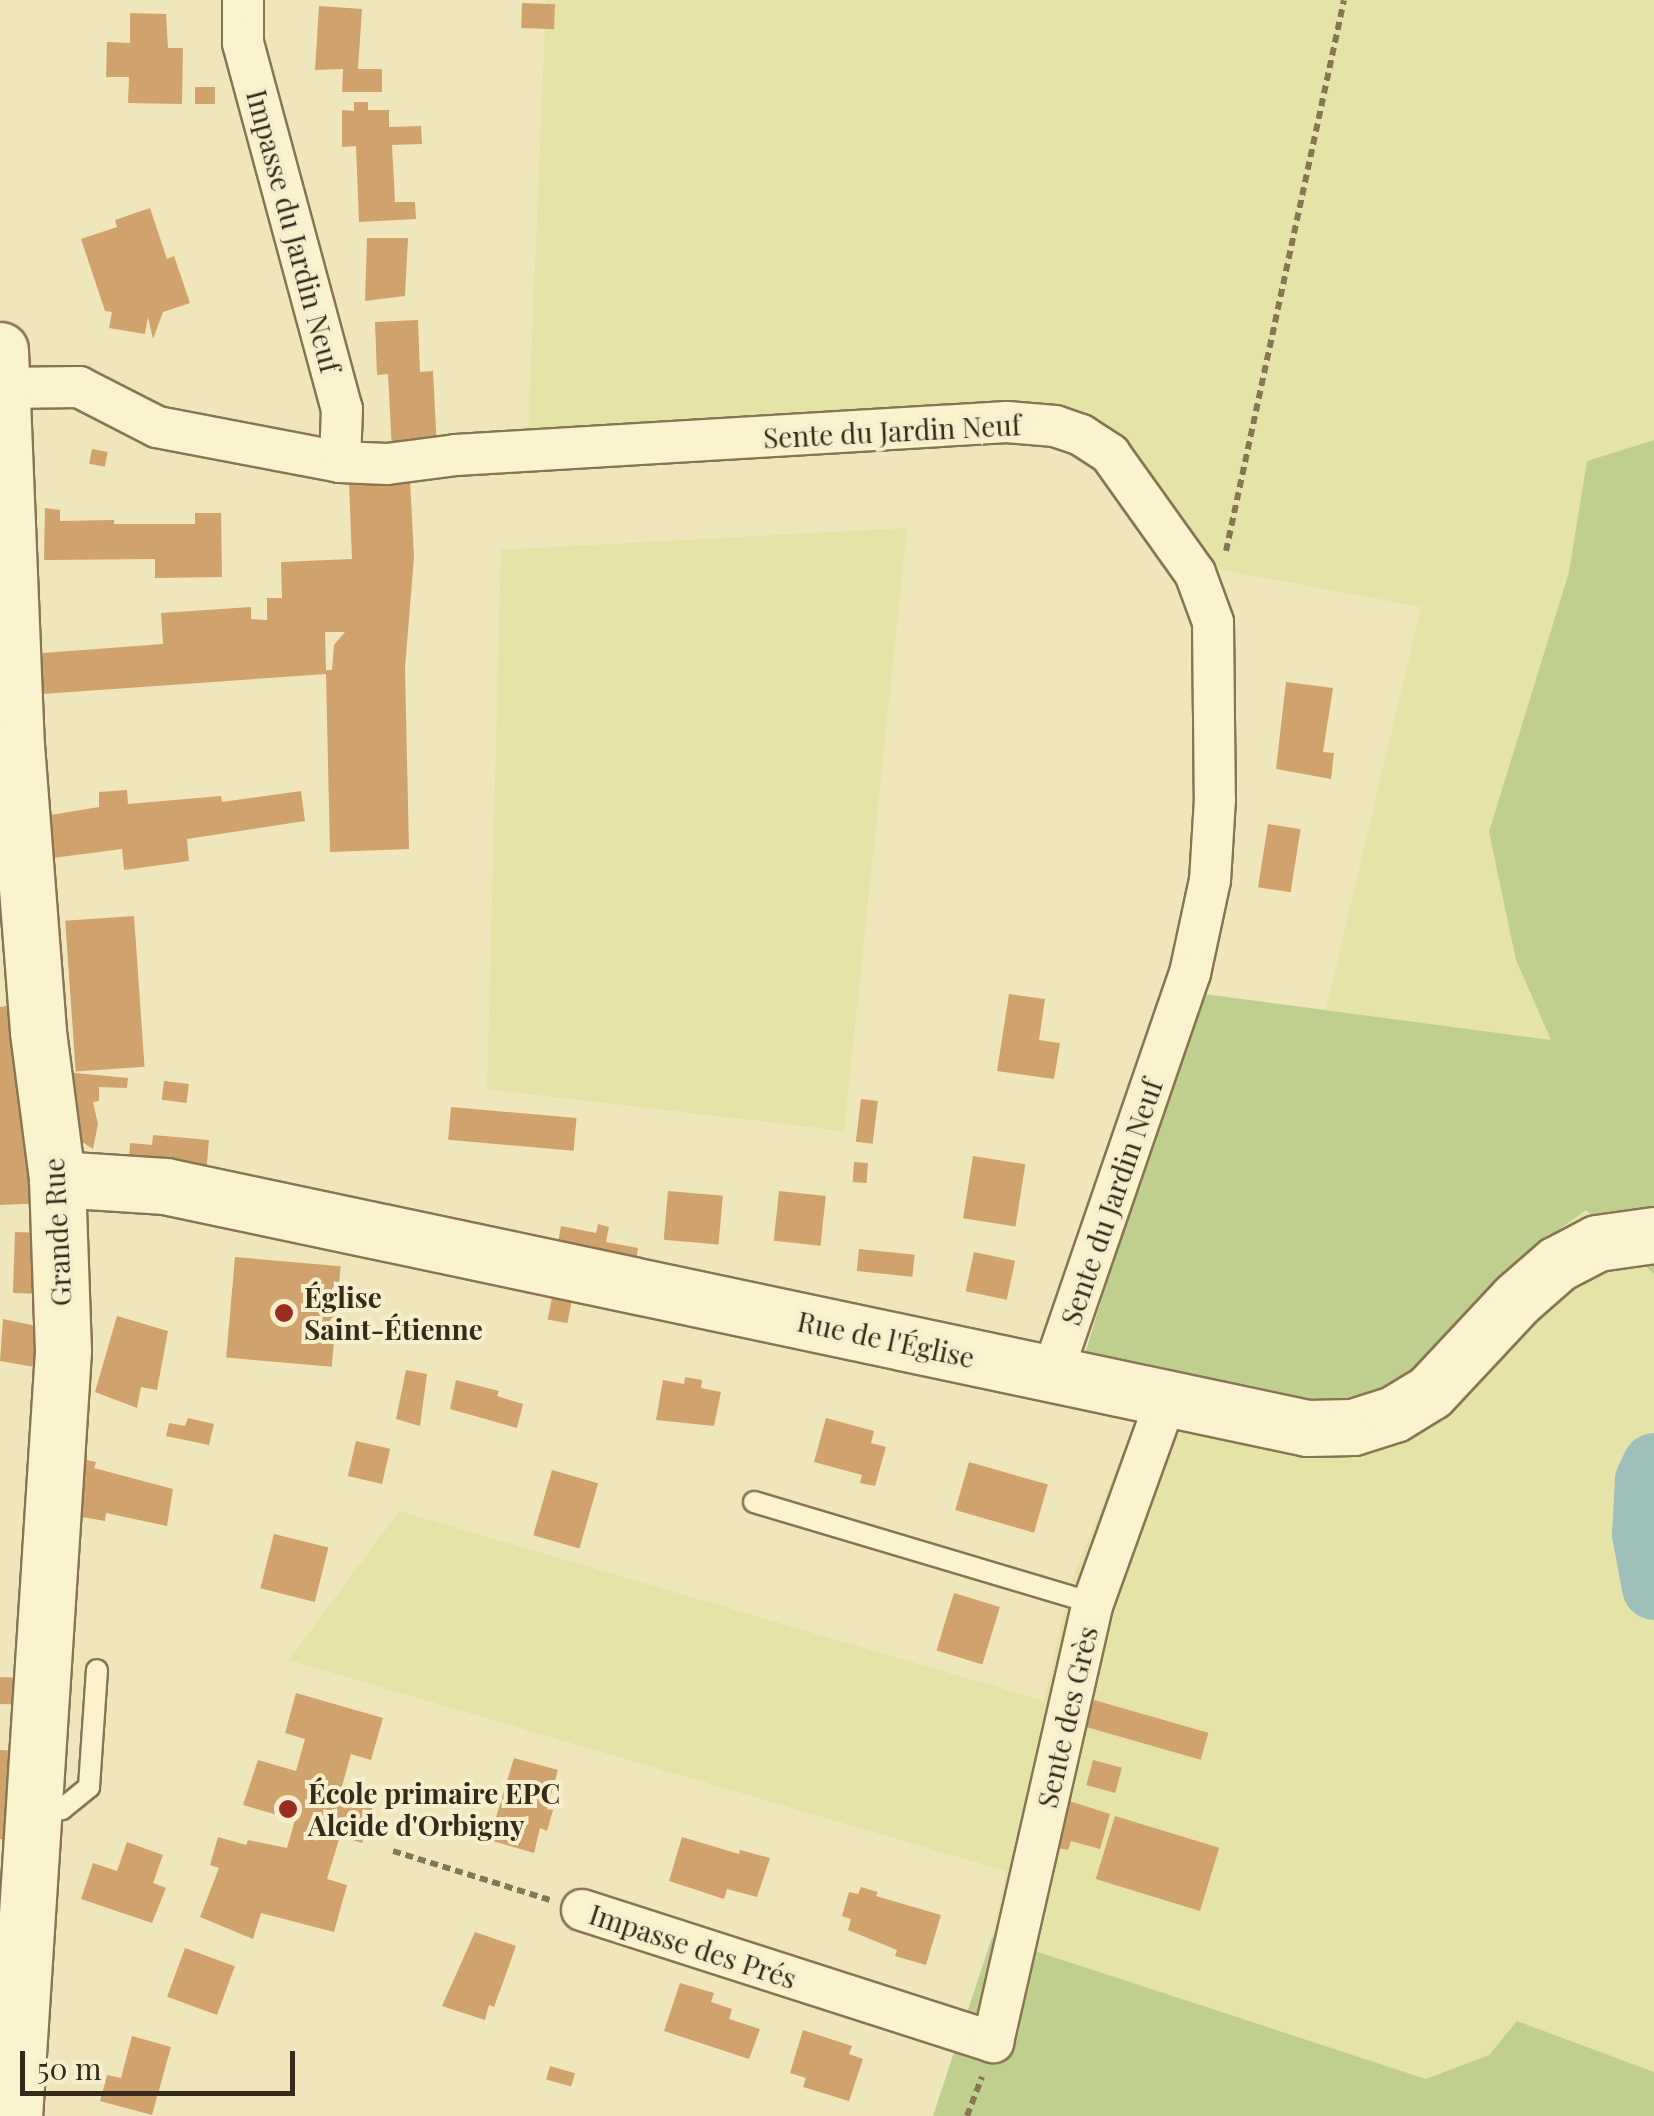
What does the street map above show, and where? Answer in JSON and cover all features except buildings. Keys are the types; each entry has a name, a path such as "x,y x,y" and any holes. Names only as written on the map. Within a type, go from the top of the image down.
{"street":[{"name":"Impasse du Jardin Neuf","path":"243,0 243,43 342,409 340,462"},
{"name":"Sente du Jardin Neuf","path":"2,369 79,387 157,427 340,462 387,464 456,455 1007,422 1054,426 1081,436 1110,454 1195,573 1208,599 1216,669 1210,880 1190,973 1052,1374"},
{"name":"Grande Rue","path":"2,369 7,697 38,1032 56,1178 63,1351 14,2116"},
{"name":"Rue de l'Église","path":"56,1178 164,1186 1307,1428 1352,1427 1394,1414 1430,1392 1517,1299 1557,1264 1598,1243 1654,1235"},
{"name":"Sente des Grès","path":"993,2042 1093,1603 1166,1400"},
{"name":"Impasse des Prés","path":"582,1910 993,2042"}],"lane":[{"path":"754,1502 1093,1603"},
{"path":"34,1811 62,1809 89,1787 98,1670"}],"path":[{"path":"1208,599 1220,582 1344,0"},
{"name":"Impasse des Prés","path":"394,1851 582,1910"}],"shaded area":[{"path":"546,0 1654,0 1654,440 1587,461 1516,960 1552,1041 1326,1010 1421,607 1212,568 1133,457 1097,422 1043,405 989,404 528,437"},
{"path":"907,528 844,1131 487,1089 501,550"},
{"path":"1587,1210 1654,1274 1654,1438 1647,1461 1654,1472 1654,2072 1517,2021 1489,2055 1426,2079 992,1937 1006,1871 289,1660 399,1511 1044,1701 1071,1582 1153,1377 1393,1395 1520,1258"}],"green space":[{"path":"1654,440 1654,1274 1586,1210 1520,1258 1393,1395 1303,1402 1082,1363 1196,993 1551,1040 1516,960 1489,832 1569,572 1587,461"},
{"path":"992,1937 1426,2079 1489,2055 1517,2021 1654,2072 1654,2116 933,2116"}],"waterway":[{"path":"1654,1465 1647,1480 1644,1533 1654,1587"}],"place":[{"name":"Église Saint-Étienne","path":"284,1313"},
{"name":"École primaire EPC Alcide d'Orbigny","path":"288,1809"}]}
